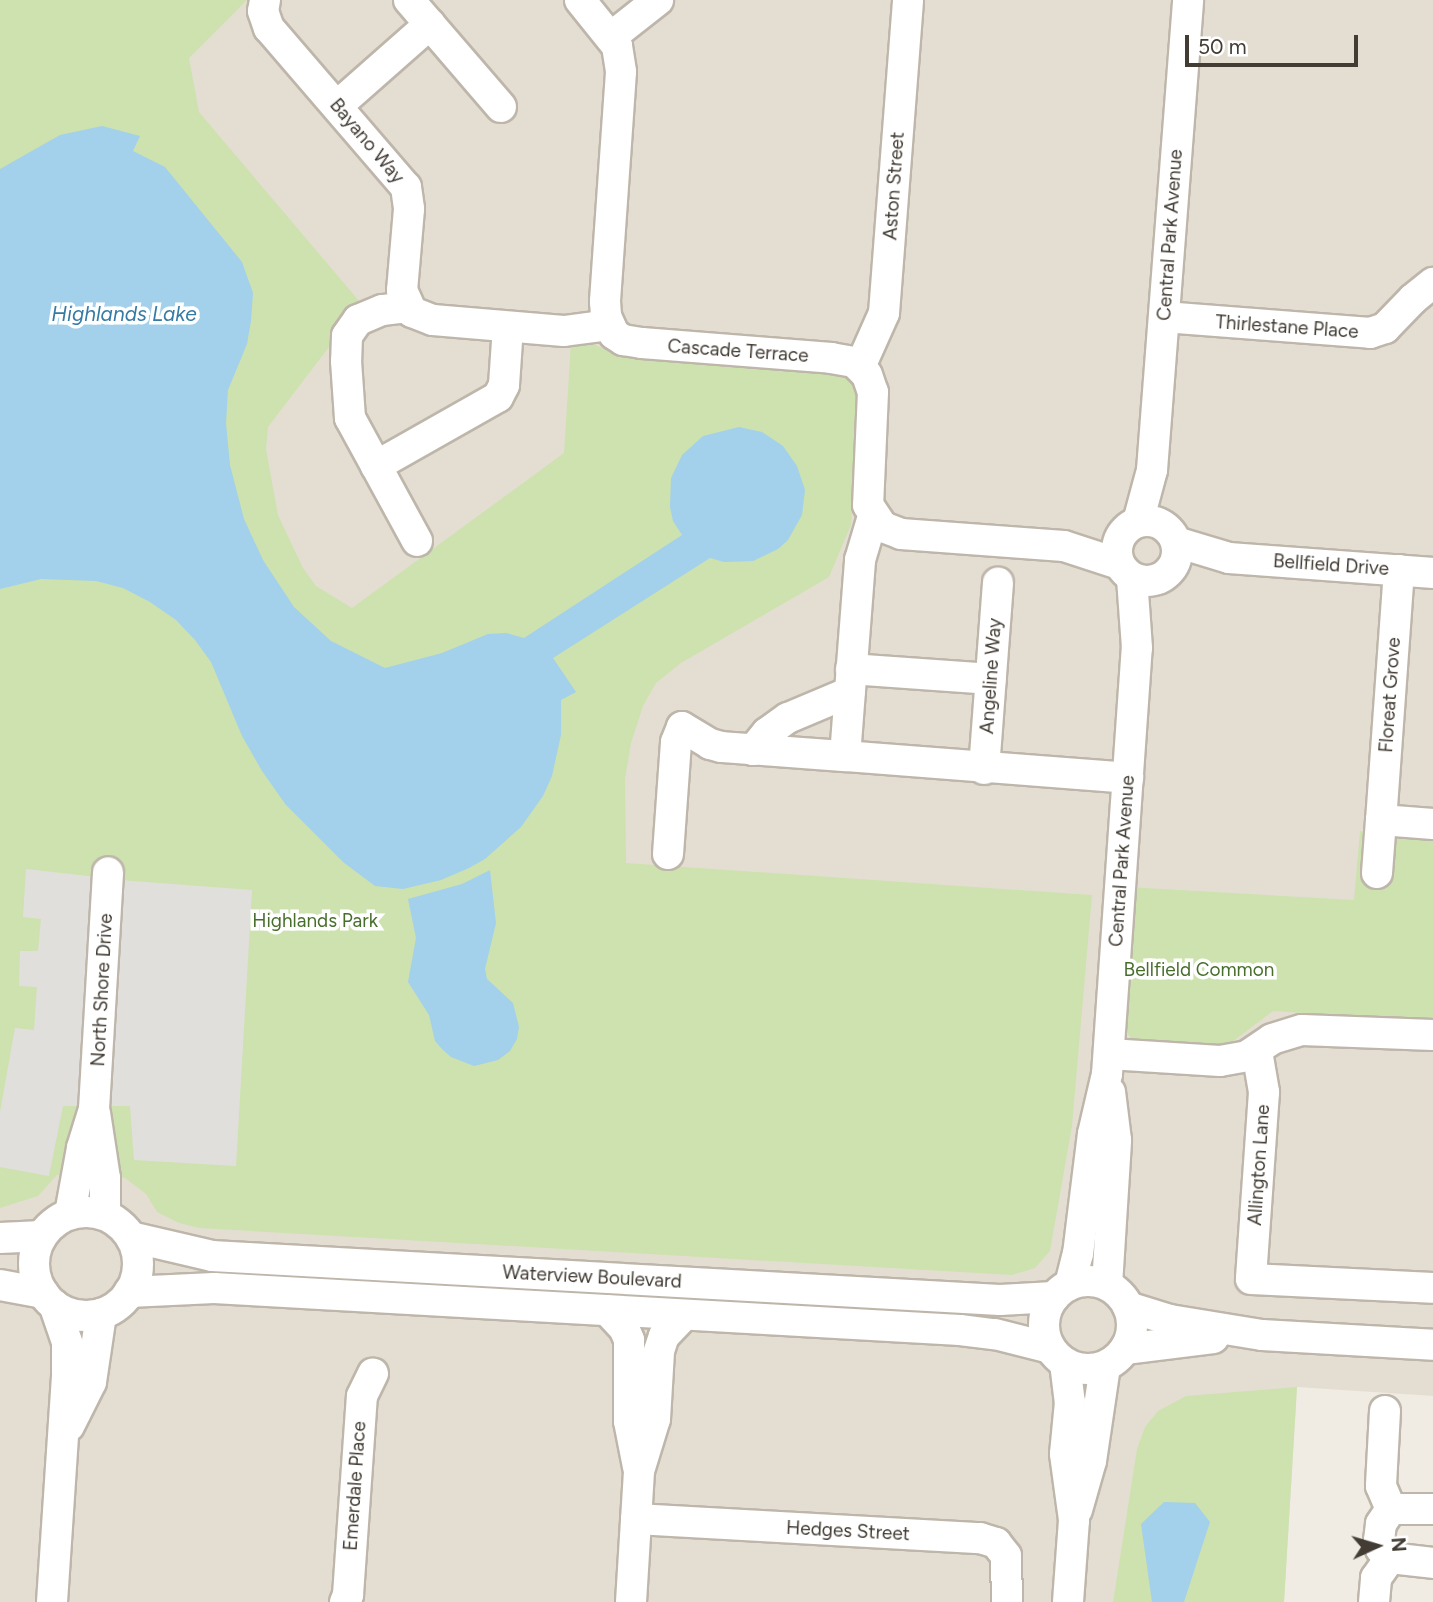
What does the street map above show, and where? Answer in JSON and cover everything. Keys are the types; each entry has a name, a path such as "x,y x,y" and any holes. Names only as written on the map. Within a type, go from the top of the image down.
{"street":[{"name":"Bayano Way","path":"265,0 262,11 269,28 409,193 402,290 407,307"},
{"path":"409,0 500,107"},
{"path":"417,541 350,418 347,336 358,320 368,314 407,307 420,317 433,320 508,327 564,331 610,325 606,301 621,81 620,55 611,37 579,0"},
{"path":"611,37 658,0"},
{"name":"Aston Street","path":"860,367 884,313 908,0"},
{"name":"Central Park Avenue","path":"1062,1291 1078,1254 1093,1134 1108,1064 1188,0"},
{"path":"337,106 430,24"},
{"name":"Thirlestane Place","path":"1164,317 1370,332 1384,328 1412,299 1433,283"},
{"name":"Cascade Terrace","path":"610,325 614,334 632,342 831,358 854,362 860,367"},
{"path":"376,466 498,397 504,385 508,327"},
{"path":"860,367 867,375 873,393 867,493 873,516 883,527 901,534 1147,552"},
{"path":"845,756 861,547 873,516"},
{"name":"Bellfield Drive","path":"1147,552 1433,573"},
{"name":"Floreat Grove","path":"1377,873 1399,570"},
{"name":"Angeline Way","path":"984,769 998,583"},
{"path":"753,750 767,733 851,681 991,679"},
{"path":"668,854 676,742 682,727 710,744 753,750 1128,778"},
{"path":"1381,820 1433,824"},
{"name":"North Shore Drive","path":"70,1214 82,1148 94,1109 108,872"},
{"path":"1108,1064 1220,1061 1257,1051 1272,1039 1302,1030 1433,1035"},
{"name":"Allington Lane","path":"1257,1051 1264,1092 1251,1279 1433,1289"},
{"name":"Central Park Avenue","path":"1107,1285 1115,1140 1108,1064"},
{"name":"North Shore Drive","path":"94,1109 103,1154 105,1215"},
{"path":"0,1285 49,1299 69,1313 85,1316 101,1314 122,1301 129,1292 138,1265 131,1237 120,1224 105,1215 88,1212 70,1214 54,1222 42,1236 34,1265 49,1299 67,1342 52,1602"},
{"path":"0,1238 42,1236"},
{"name":"Waterview Boulevard","path":"131,1237 212,1255 1000,1300 1062,1291"},
{"path":"1068,1602 1074,1520 1115,1357 1132,1321 1128,1307 1107,1285 1088,1281 1062,1291 1044,1322 1058,1355 1070,1402 1065,1454 1074,1520"},
{"name":"Waterview Boulevard","path":"129,1292 214,1287 960,1330 995,1334 1058,1355"},
{"path":"1128,1307 1170,1320 1262,1335 1433,1345"},
{"path":"607,1310 624,1328 629,1340 629,1421 639,1471"},
{"path":"62,1441 91,1382 101,1314"},
{"path":"631,1602 639,1471 655,1419 659,1351 664,1336 683,1315"},
{"path":"1058,1355 1085,1369 1115,1357 1199,1339 1262,1335"},
{"name":"Emerdale Place","path":"345,1602 348,1595 362,1396 373,1373"},
{"path":"1385,1411 1381,1486 1391,1509"},
{"path":"1391,1509 1433,1509"},
{"path":"1391,1509 1381,1524 1381,1549 1390,1558 1433,1563"},
{"name":"Hedges Street","path":"636,1519 979,1538 996,1543 1006,1556 1007,1602"},
{"path":"1374,1602 1376,1578 1390,1558"}],"shaded area":[{"path":"0,0 1433,0 1433,1396 1297,1387 1284,1602 0,1602"},
{"path":"26,869 132,881 252,890 236,1166 134,1160 130,1106 63,1106 49,1176 0,1167 0,1112 15,1028 34,1030 37,987 19,986 20,951 38,951 41,919 23,917"}],"green space":[{"name":"Highlands Park","path":"0,0 247,0 189,58 199,112 365,308 342,330 268,427 266,449 278,515 303,568 316,586 352,608 564,453 571,343 588,342 622,356 812,370 849,379 855,387 860,408 851,525 829,577 681,663 656,683 643,706 631,743 625,779 626,863 1092,895 1072,1126 1050,1251 1035,1268 1012,1275 199,1228 179,1223 157,1212 146,1194 125,1178 66,1174 57,1175 38,1196 0,1208"},
{"name":"Bellfield Common","path":"1360,831 1433,836 1433,1022 1273,1011 1232,1042 1211,1048 1136,1045 1120,1023 1127,887 1354,900"},
{"path":"1297,1387 1284,1602 1113,1602 1137,1449 1145,1427 1158,1411 1186,1396"}],"water":[{"name":"Highlands Lake","path":"102,126 140,136 133,151 165,167 242,262 253,293 251,321 247,344 228,390 226,423 230,465 244,519 263,560 294,607 331,641 385,668 442,653 488,634 506,633 524,638 682,535 673,521 670,507 671,478 682,455 703,436 739,427 762,432 783,446 797,466 805,490 802,515 788,540 778,549 753,561 724,562 710,558 553,658 576,692 561,700 561,735 552,776 543,796 521,827 485,859 469,868 441,880 403,889 375,886 343,862 286,805 262,771 242,736 211,662 195,640 176,620 150,602 123,588 96,581 41,579 0,589 0,169 60,135"},
{"path":"490,870 496,923 485,969 487,979 513,1003 519,1027 517,1039 510,1051 498,1060 474,1066 451,1057 435,1041 429,1015 408,982 416,938 408,899 462,884"},
{"path":"1164,1502 1195,1503 1210,1522 1184,1602 1152,1602 1141,1524"}]}
